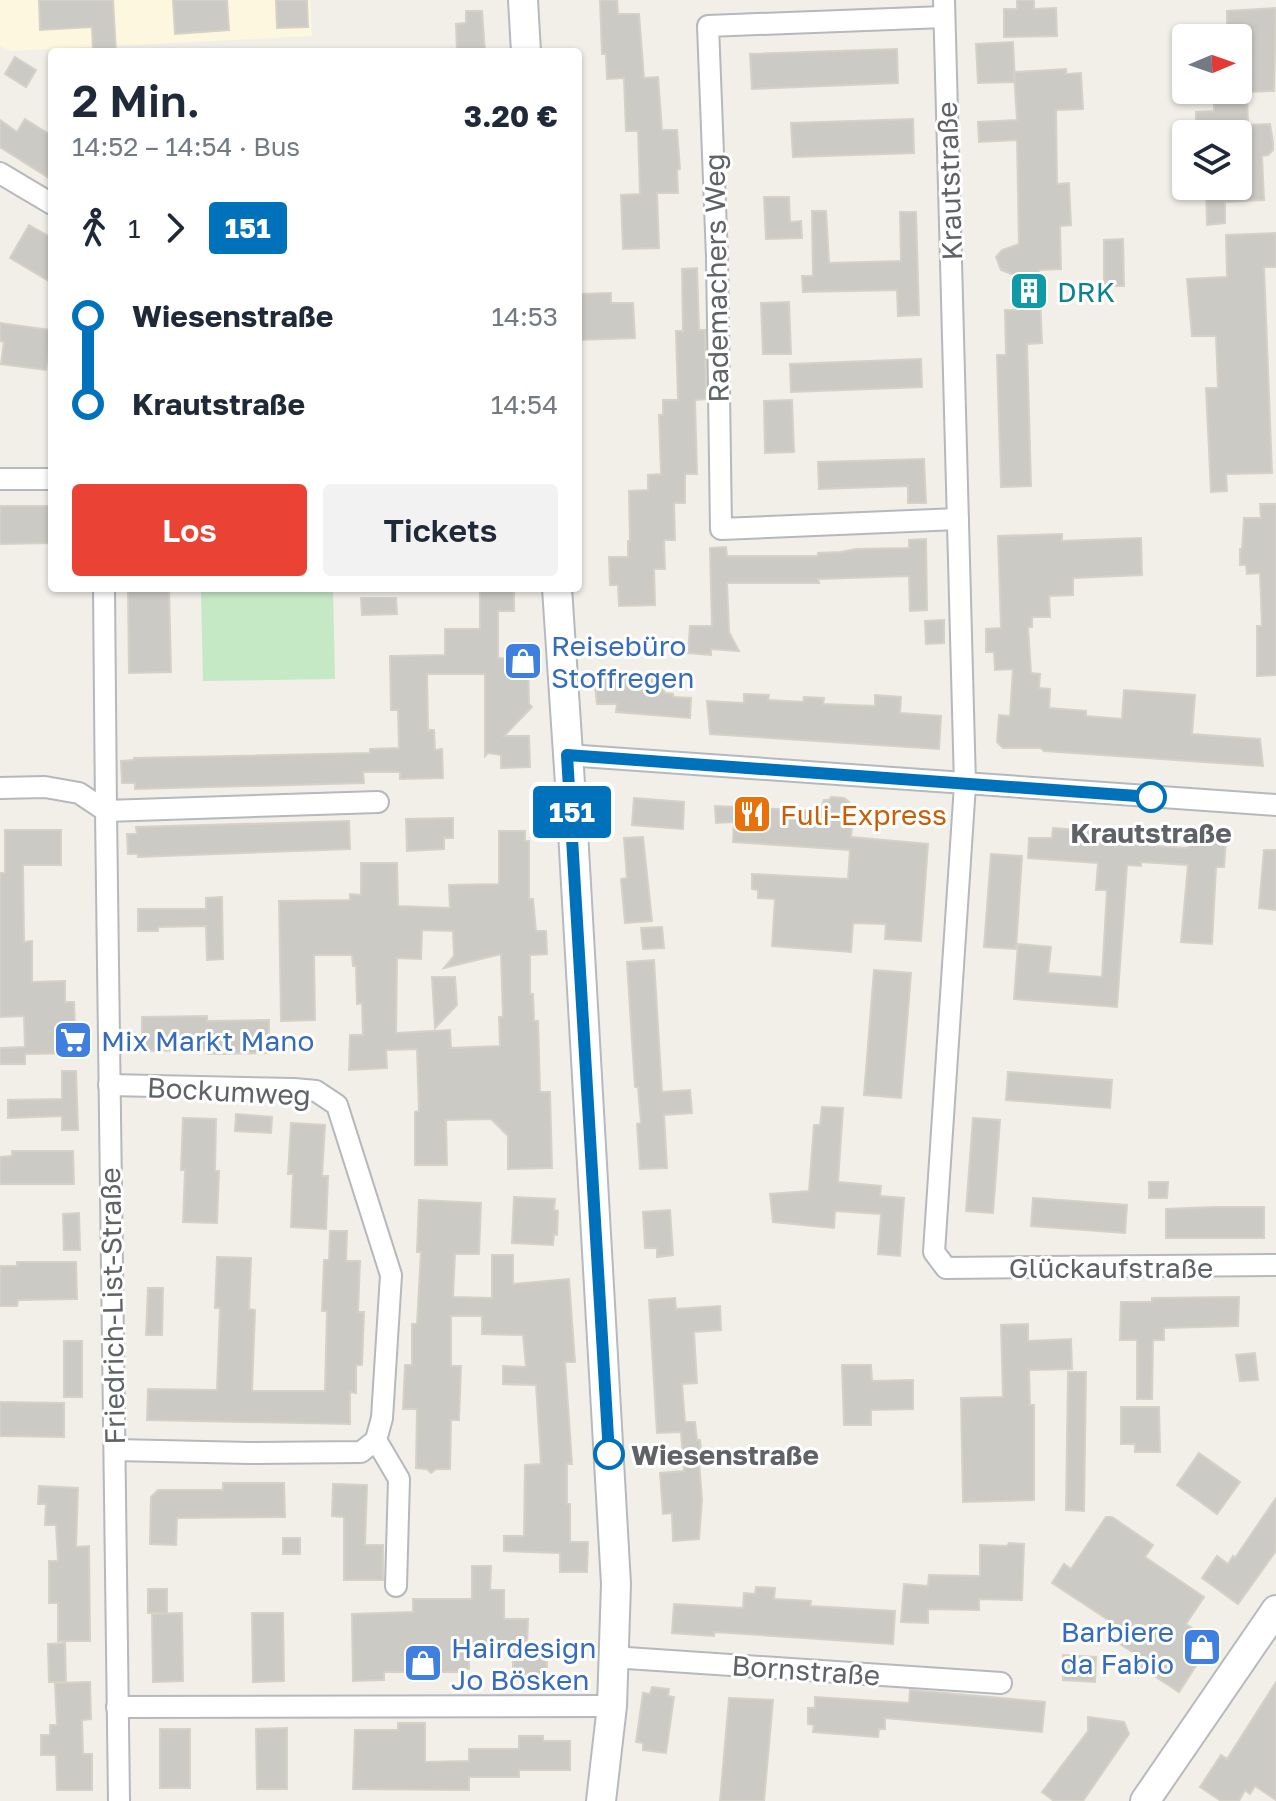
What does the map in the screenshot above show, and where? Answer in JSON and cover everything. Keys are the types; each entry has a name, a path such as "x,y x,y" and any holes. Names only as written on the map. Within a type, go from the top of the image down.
{"main road":[{"path":"523,0 526,48"},
{"path":"557,592 616,1584 612,1706 601,1801"},
{"path":"1145,1801 1276,1610"}],"street":[{"name":"Krautstraße","path":"944,9 965,785 934,1252 946,1268"},
{"name":"Rademachers Weg","path":"944,9 708,26 717,257 721,529 958,519"},
{"path":"0,173 48,202"},
{"path":"0,479 48,479"},
{"name":"Friedrich-List-Straße","path":"104,592 119,1801"},
{"path":"567,755 1276,805"},
{"path":"0,788 45,787 79,793 106,811 378,802"},
{"name":"Bockumweg","path":"109,1085 294,1089 316,1091 337,1105 391,1275 382,1418 376,1440"},
{"name":"Glückaufstraße","path":"946,1268 1276,1265"},
{"path":"115,1450 361,1452 376,1440 399,1479 396,1586"},
{"name":"Bornstraße","path":"612,1657 1001,1683"},
{"path":"117,1707 612,1706"}],"shaded area":[{"path":"0,0 310,0 312,36 11,51 0,46"}],"green space":[{"path":"201,592 333,592 335,679 203,681"}],"building":[{"path":"39,0 113,0 116,48 93,48 92,27 40,30"},
{"path":"173,0 227,0 229,30 175,34"},
{"path":"276,0 307,0 308,27 277,28"},
{"path":"600,0 617,0 618,14 639,14 644,78 658,77 662,130 677,130 678,193 657,193 659,248 623,249 621,195 640,194 638,131 626,131 624,78 607,79 606,54 602,54"},
{"path":"1017,0 1034,0 1034,9 1056,8 1057,36 1004,37 1004,9 1017,9"},
{"path":"1276,8 1274,91 1252,92 1252,24 1227,24 1227,11"},
{"path":"466,11 482,11 485,48 457,48 456,24 466,23"},
{"path":"1013,42 1015,82 978,83 976,44"},
{"path":"897,49 898,83 752,89 750,54"},
{"path":"15,57 36,70 26,87 5,74"},
{"path":"1066,69 1066,74 1081,73 1083,109 1056,110 1057,184 1069,183 1071,225 1060,226 1061,269 1039,270 1042,343 1027,344 1031,486 1001,487 997,355 1006,355 1005,310 1018,310 1017,276 1001,270 996,257 1002,250 1019,244 1017,140 979,142 978,122 1017,120 1014,72"},
{"path":"1214,104 1247,104 1248,120 1196,120 1196,112 1214,111"},
{"path":"25,119 48,133 48,177 0,147 0,120 17,132"},
{"path":"913,119 914,153 793,157 791,123"},
{"path":"1270,124 1273,150 1262,156 1264,200 1225,202 1225,223 1207,225 1206,200 1252,200 1252,125"},
{"path":"764,197 789,197 790,222 801,221 802,238 766,239"},
{"path":"812,211 826,211 829,263 901,261 900,212 916,212 919,315 898,316 897,290 803,292 802,276 813,276"},
{"path":"29,225 48,236 48,281 10,258"},
{"path":"1276,233 1276,267 1264,267 1272,473 1226,474 1227,491 1211,492 1206,388 1218,388 1216,336 1192,336 1187,279 1227,277 1226,235"},
{"path":"1123,239 1124,286 1104,286 1104,240"},
{"path":"697,268 699,330 705,330 706,399 695,400 697,474 685,474 685,503 674,503 675,540 664,540 665,569 654,569 655,605 619,606 618,585 610,585 609,557 628,557 629,491 648,490 648,475 661,474 659,415 663,415 663,400 678,400 676,331 683,331 682,269"},
{"path":"611,293 611,303 633,303 635,338 582,340 582,294"},
{"path":"789,302 791,354 763,354 761,303"},
{"path":"0,323 48,330 46,370 1,364 4,342 0,341"},
{"path":"921,359 922,387 791,392 790,364"},
{"path":"792,400 794,452 765,453 764,401"},
{"path":"924,459 926,503 908,503 908,486 819,489 818,462"},
{"path":"1260,504 1276,504 1276,675 1257,676 1257,626 1262,626 1260,573 1247,574 1246,565 1240,565 1240,549 1244,518 1261,518"},
{"path":"0,506 48,506 48,543 0,544"},
{"path":"1062,534 1062,541 1141,538 1142,575 1073,578 1073,595 1049,596 1050,617 1032,617 1032,627 1028,627 1031,673 1040,674 1039,688 1050,689 1049,708 1086,711 1086,716 1122,719 1124,690 1195,695 1192,734 1260,739 1263,766 1044,751 1041,748 1003,748 997,742 999,715 1010,716 1013,669 995,670 994,652 986,652 986,629 1001,628 998,536"},
{"path":"926,539 927,610 910,611 909,576 818,579 819,583 727,583 729,632 739,651 711,649 711,655 688,653 690,626 712,626 710,548 726,547 727,556 818,556 818,553 856,549 909,548 909,540"},
{"path":"128,592 169,592 171,672 129,673"},
{"path":"480,592 514,592 514,611 498,611 498,658 528,659 529,704 532,707 504,736 529,736 530,767 501,768 501,755 488,753 485,756 485,674 427,674 428,730 434,730 435,750 442,749 443,778 400,779 400,772 363,772 364,783 135,789 135,783 122,783 121,761 134,758 370,753 370,749 399,748 398,710 391,710 390,656 445,655 445,629 480,629"},
{"path":"361,598 396,598 397,614 362,615"},
{"path":"944,620 944,643 926,644 925,621"},
{"path":"594,675 665,678 664,693 691,698 690,718 616,712 617,704 597,704"},
{"path":"744,694 769,695 768,700 803,702 804,697 824,698 823,704 875,706 875,695 901,697 900,713 941,716 939,749 710,734 707,701 744,703"},
{"path":"634,798 684,802 683,829 632,825"},
{"path":"844,798 853,810 851,837 928,844 921,941 885,939 886,924 853,923 851,952 772,946 775,899 758,898 758,890 752,889 752,874 848,879 850,850 733,842 734,822 716,823 715,806 819,811 824,800"},
{"path":"453,818 453,838 444,838 444,849 407,851 406,819"},
{"path":"349,821 350,849 138,857 138,854 128,854 127,834 137,834 136,827"},
{"path":"1053,828 1144,835 1143,845 1188,848 1189,838 1226,841 1224,867 1216,867 1212,944 1181,942 1188,865 1141,862 1141,866 1127,865 1117,1007 1014,999 1018,944 1051,947 1048,973 1102,977 1107,890 1096,890 1098,863 1028,858 1029,838 1052,838"},
{"path":"5,830 61,830 61,865 23,865 24,942 32,941 32,982 65,981 65,1002 74,1002 75,1027 82,1027 83,1053 25,1054 25,1064 0,1064 0,1048 25,1047 24,1016 0,1017 0,873 5,873"},
{"path":"499,831 525,831 525,841 529,841 529,899 533,899 536,931 546,931 547,954 530,955 530,994 533,994 534,1021 538,1021 540,1092 550,1092 552,1168 508,1169 508,1136 491,1119 446,1120 447,1165 415,1165 415,1112 419,1111 417,1049 386,1050 387,1068 349,1070 350,1035 363,1035 362,1003 357,1004 356,966 353,966 352,955 314,955 315,1020 281,1021 279,901 350,900 350,894 361,895 361,863 397,863 398,906 450,908 449,885 499,884","holes":["422,930 453,931 454,956 444,968 501,954 503,1017 499,1017 500,1046 451,1048 450,1030 396,1033 397,958 421,959"]},
{"path":"643,837 652,921 625,923 621,879 627,878 624,838"},
{"path":"1264,850 1276,850 1276,910 1259,908"},
{"path":"991,854 1022,856 1016,949 984,947"},
{"path":"222,897 223,959 207,960 206,926 158,927 158,931 138,931 138,909 206,909 206,898"},
{"path":"662,927 664,948 643,949 641,928"},
{"path":"654,960 662,1092 690,1090 692,1113 664,1115 667,1168 640,1169 637,1124 641,1123 638,1087 635,1087 627,962"},
{"path":"874,970 911,973 901,1098 864,1095"},
{"path":"432,977 455,977 457,1005 435,1028"},
{"path":"207,1016 207,1021 269,1020 269,1053 142,1051 142,1017"},
{"path":"62,1071 76,1071 78,1130 62,1130 62,1116 8,1118 8,1100 62,1099"},
{"path":"1008,1072 1112,1080 1110,1108 1006,1100"},
{"path":"822,1107 843,1108 838,1182 881,1186 880,1196 904,1198 900,1256 878,1254 881,1214 835,1211 834,1228 773,1222 770,1194 809,1191 814,1125 820,1125"},
{"path":"236,1114 272,1117 271,1133 235,1131"},
{"path":"183,1118 216,1119 215,1171 219,1171 217,1223 183,1222"},
{"path":"973,1118 1000,1120 993,1213 966,1211"},
{"path":"291,1123 325,1125 322,1176 328,1176 326,1229 291,1227 293,1174 288,1174"},
{"path":"12,1151 73,1151 74,1184 0,1184 0,1157 12,1156"},
{"path":"1149,1182 1168,1182 1167,1198 1149,1198"},
{"path":"514,1197 555,1199 557,1235 554,1234 553,1245 512,1243"},
{"path":"1033,1198 1127,1205 1125,1233 1031,1226"},
{"path":"419,1200 481,1203 479,1254 455,1254 453,1297 492,1298 492,1255 513,1255 513,1284 569,1279 575,1362 565,1362 572,1464 567,1464 567,1504 570,1504 570,1542 588,1542 587,1572 560,1572 560,1553 504,1551 504,1536 524,1536 525,1465 541,1464 536,1385 503,1384 503,1366 526,1367 523,1335 482,1334 482,1316 451,1316 451,1366 461,1366 459,1420 451,1420 450,1469 436,1469 431,1473 427,1469 416,1468 417,1409 403,1409 405,1365 412,1365 412,1324 417,1324 421,1252 417,1252"},
{"path":"1264,1207 1264,1238 1166,1238 1166,1209"},
{"path":"670,1210 673,1255 657,1257 657,1248 645,1248 643,1212"},
{"path":"79,1213 80,1250 64,1250 63,1214"},
{"path":"330,1231 347,1231 346,1261 360,1261 358,1312 364,1312 362,1365 356,1365 356,1393 350,1392 350,1424 147,1420 148,1389 217,1390 220,1308 215,1308 217,1257 251,1258 249,1309 255,1310 252,1391 325,1391 327,1311 322,1311 324,1260 329,1260"},
{"path":"17,1262 76,1262 77,1299 18,1300 17,1306 0,1306 0,1266 17,1266"},
{"path":"148,1288 163,1288 162,1335 146,1335"},
{"path":"1239,1297 1238,1326 1164,1328 1164,1340 1153,1340 1152,1399 1137,1399 1137,1340 1120,1340 1121,1302 1152,1302 1152,1298"},
{"path":"675,1298 676,1309 720,1306 721,1330 694,1332 697,1383 682,1384 685,1422 695,1422 697,1440 700,1440 702,1499 699,1539 673,1541 672,1513 663,1514 660,1473 684,1471 681,1432 657,1433 649,1300"},
{"path":"1028,1324 1028,1341 1071,1339 1072,1369 1029,1370 1030,1405 1034,1405 1034,1500 963,1502 961,1398 1003,1397 1001,1325"},
{"path":"64,1341 82,1341 82,1397 64,1397"},
{"path":"1255,1353 1258,1380 1240,1381 1236,1355"},
{"path":"842,1365 871,1365 872,1381 913,1380 913,1409 871,1410 871,1425 844,1425"},
{"path":"1068,1372 1086,1372 1084,1511 1066,1510"},
{"path":"0,1402 64,1403 64,1437 0,1436"},
{"path":"1121,1407 1159,1407 1160,1452 1135,1452 1135,1444 1121,1444"},
{"path":"1199,1453 1240,1482 1217,1514 1177,1485"},
{"path":"223,1483 284,1483 285,1517 177,1518 176,1545 150,1544 151,1497 158,1490 223,1490"},
{"path":"333,1484 367,1485 365,1545 383,1545 383,1580 344,1580 344,1517 332,1516"},
{"path":"39,1486 78,1488 76,1547 89,1546 90,1641 58,1641 58,1603 49,1603 49,1561 58,1561 56,1525 45,1525 46,1504 38,1504"},
{"path":"1276,1498 1276,1551 1238,1604 1202,1578 1217,1556 1228,1564 1233,1556 1235,1558"},
{"path":"1106,1517 1112,1517 1153,1545 1145,1557 1204,1597 1186,1624 1212,1641 1179,1692 1138,1665 1143,1659 1120,1644 1128,1633 1052,1583 1064,1564 1071,1569"},
{"path":"283,1538 300,1538 300,1554 283,1554"},
{"path":"1009,1543 1024,1544 1022,1600 979,1599 979,1610 928,1609 928,1623 901,1622 904,1584 928,1586 929,1575 980,1576 980,1545 1007,1546"},
{"path":"472,1566 491,1566 490,1590 504,1590 504,1619 528,1619 527,1647 547,1647 547,1680 513,1680 513,1648 469,1647 469,1669 460,1669 460,1672 384,1672 384,1680 353,1681 352,1614 413,1612 413,1599 472,1599"},
{"path":"756,1587 775,1588 774,1599 811,1601 810,1606 895,1611 893,1644 714,1632 714,1636 672,1633 674,1604 743,1608 744,1593 755,1594"},
{"path":"148,1589 167,1589 167,1613 148,1613"},
{"path":"182,1613 183,1681 153,1682 152,1614"},
{"path":"252,1613 283,1613 284,1681 253,1682"},
{"path":"65,1643 66,1682 49,1682 48,1644"},
{"path":"1063,1655 1096,1657 1095,1682 1063,1680"},
{"path":"90,1682 91,1719 82,1720 83,1754 92,1754 92,1790 57,1790 56,1755 41,1755 41,1735 50,1735 50,1725 57,1725 55,1683"},
{"path":"1276,1682 1276,1800 1255,1786 1250,1794 1245,1790 1239,1801 1221,1801 1200,1787 1221,1755 1227,1759"},
{"path":"652,1687 669,1689 668,1696 674,1697 666,1753 643,1750 643,1743 636,1742 643,1693 650,1694"},
{"path":"910,1690 1045,1702 1042,1732 885,1718 885,1729 879,1729 878,1737 813,1732 814,1725 808,1724 808,1708 815,1708 815,1697 909,1703"},
{"path":"729,1698 773,1700 764,1801 720,1801"},
{"path":"1088,1717 1124,1722 1129,1734 1083,1801 1054,1801 1042,1792 1088,1731"},
{"path":"398,1723 425,1723 425,1762 469,1761 469,1749 519,1749 519,1736 543,1736 543,1741 570,1741 570,1770 519,1770 519,1777 469,1777 469,1790 353,1789 355,1730 398,1730"},
{"path":"287,1728 287,1789 257,1789 256,1729"},
{"path":"160,1729 190,1729 190,1788 160,1788"}],"bus line":[{"name":"151","path":"609,1454 567,755 1151,797"}],"place":[{"name":"DRK","path":"1029,291"},
{"name":"Reisebüro Stoffregen","path":"523,661"},
{"name":"Krautstraße","path":"1151,797"},
{"name":"Fuli-Express","path":"752,814"},
{"name":"Mix Markt Mano","path":"73,1040"},
{"name":"Wiesenstraße","path":"609,1454"},
{"name":"Barbiere da Fabio","path":"1202,1647"},
{"name":"Hairdesign Jo Bösken","path":"423,1663"}]}
